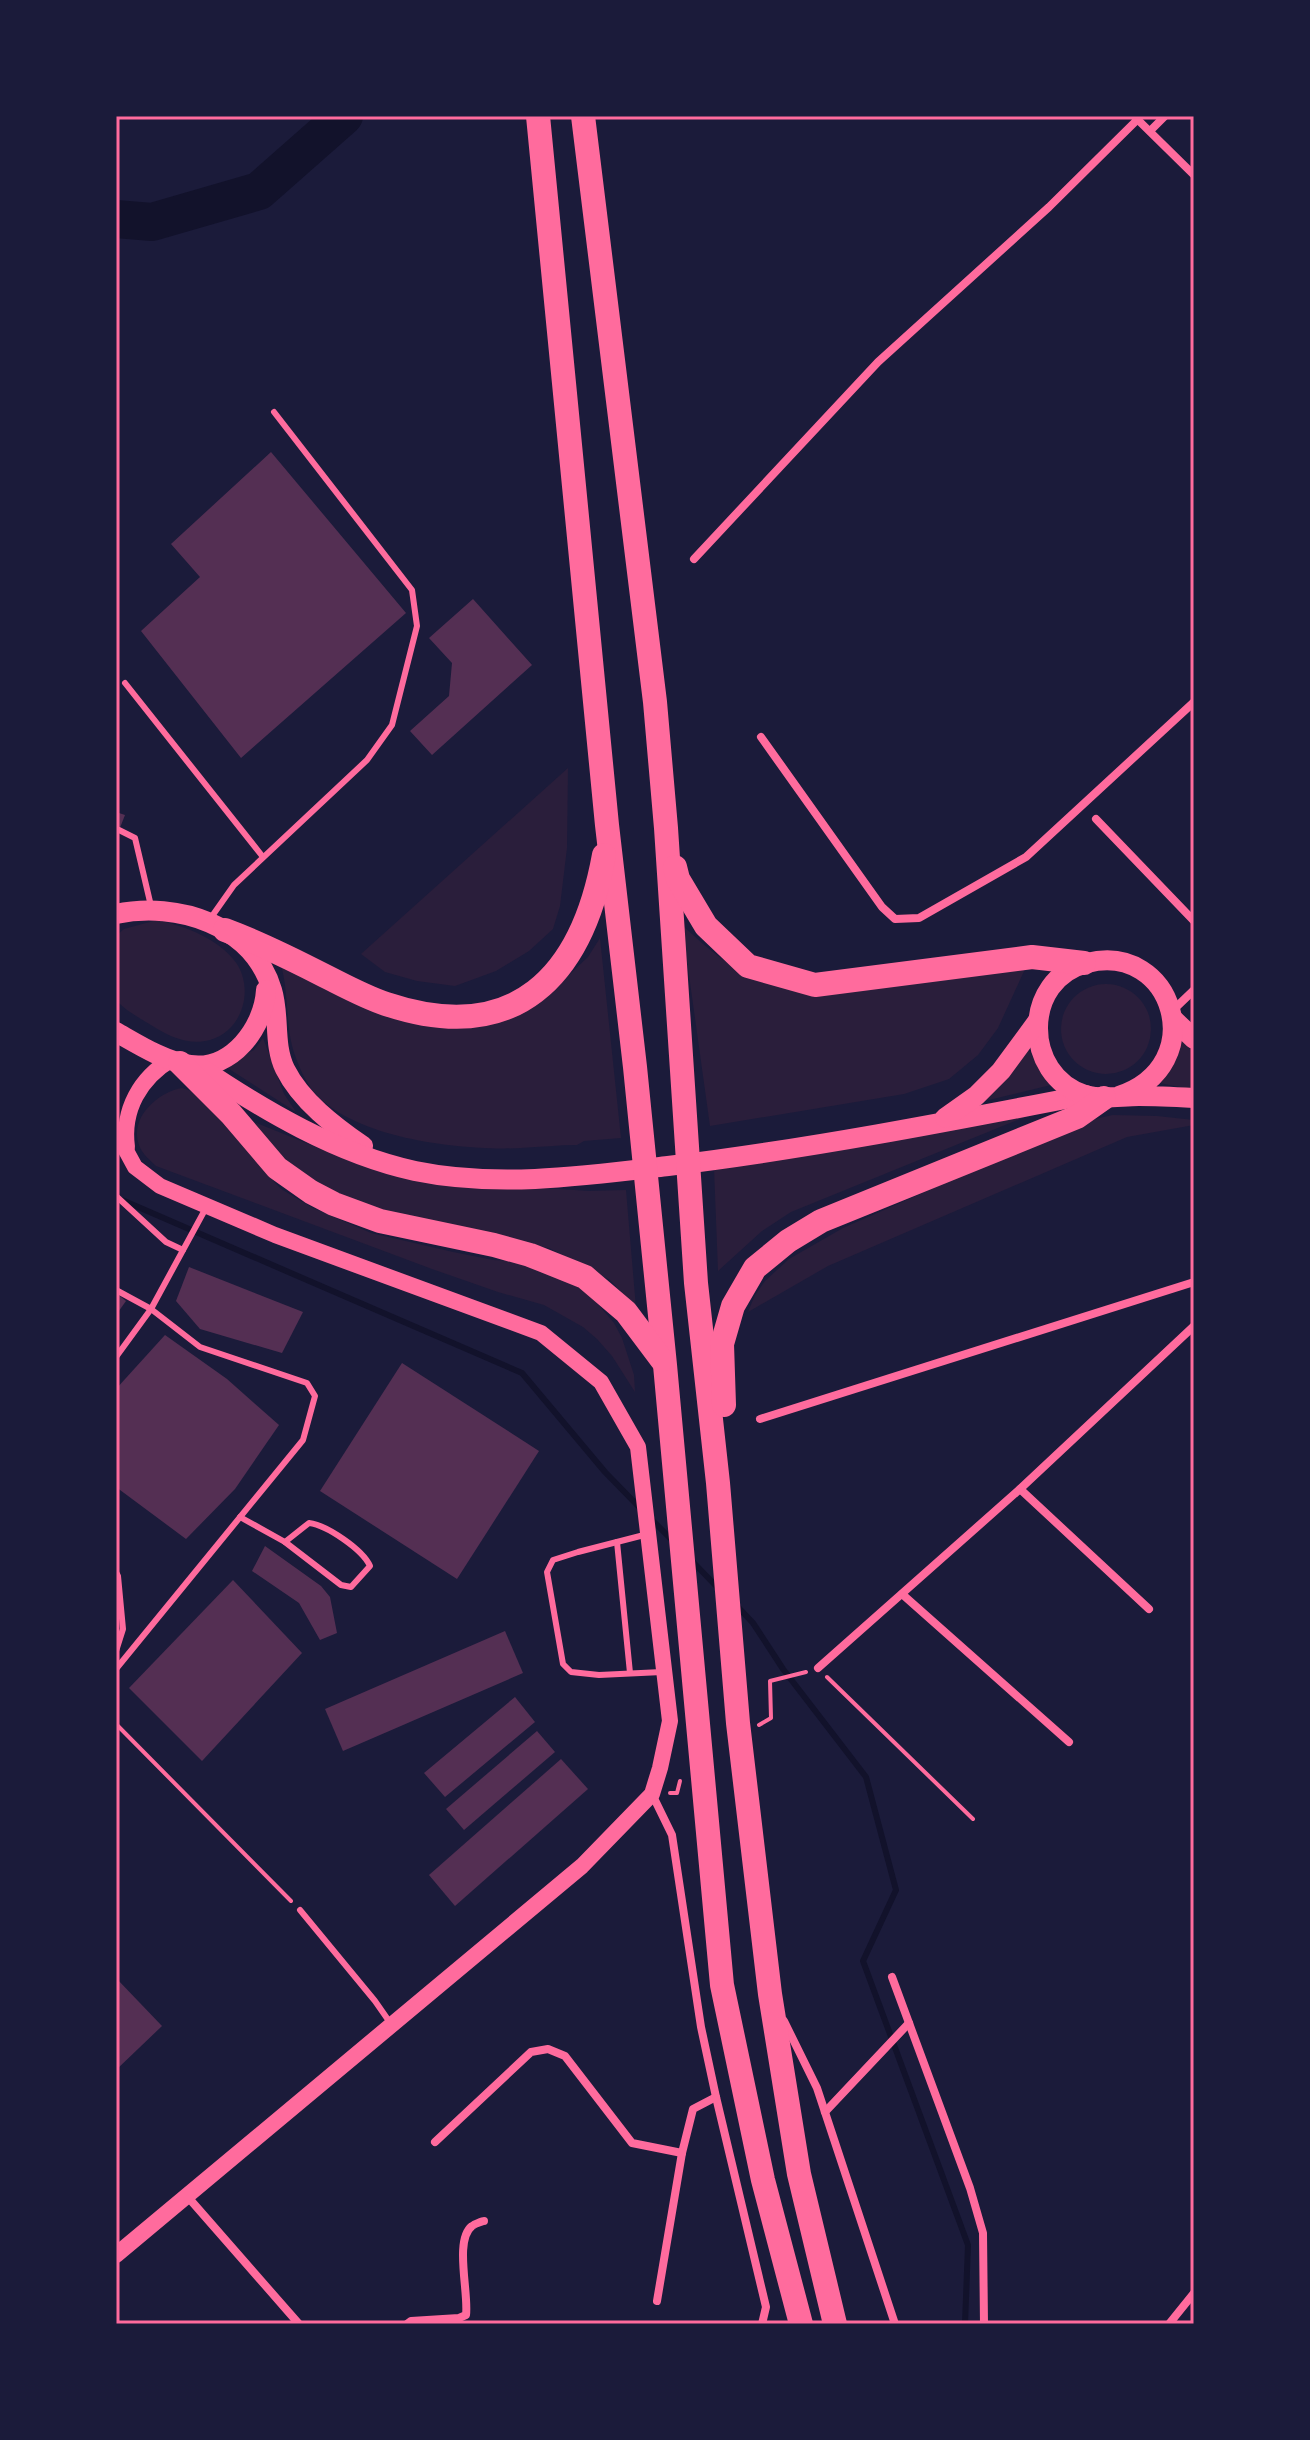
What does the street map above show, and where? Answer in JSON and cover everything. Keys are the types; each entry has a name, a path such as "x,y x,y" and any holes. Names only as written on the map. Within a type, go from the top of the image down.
{"highway":[{"path":"538,116 607,825 665,1365 722,1985 763,2180 801,2324"},
{"path":"583,116 655,702 696,1283 718,1483 738,1723 770,1994 799,2174 835,2324"},
{"path":"586,148 590,116"},
{"path":"216,926 385,1004 434,1015 461,1017 502,1010 520,1002 551,979 575,944 600,876 607,825"},
{"path":"666,828 678,879 685,891 706,926 748,966 815,985 1032,957 1084,963"},
{"path":"183,1063 269,1160 302,1187 359,1215 494,1245 530,1255 585,1277 626,1312 665,1365"},
{"path":"718,1483 725,1425 722,1344 733,1306 755,1268 788,1241 821,1221 1077,1117 1103,1097"}],"main road":[{"path":"129,915 172,911 216,926 244,945 260,963 273,992 279,1055 296,1087 349,1136 389,1164"},
{"path":"1172,1016 1170,1049 1165,1062 1145,1084 1103,1097 1058,1080 1041,1054 1037,1022 1041,1003 1052,986 1066,972 1084,963 1102,960 1121,962 1153,980 1164,995 1172,1016 1194,1039"},
{"path":"130,1161 126,1130 132,1103 148,1079 183,1063 214,1062 243,1044 257,1027 266,989 260,963"},
{"path":"939,1123 976,1096 1001,1071 1037,1022"},
{"path":"116,1032 151,1051 183,1063 340,1146 389,1164 435,1174 496,1180 589,1176 725,1159 1103,1097 1194,1098"},
{"path":"116,1132 130,1161 150,1180 275,1235 541,1333 601,1382 638,1447 670,1721 652,1794 582,1866 116,2255"}],"street":[{"path":"1150,131 1165,116"},
{"path":"694,559 878,362 1049,207 1136,118 1194,175"},
{"path":"761,737 882,907 895,919 919,918 1026,857 1194,702"},
{"path":"1096,819 1194,921"},
{"path":"1172,1016 1194,990"},
{"path":"760,1419 1194,1282"},
{"path":"818,1668 1020,1489 1194,1326"},
{"path":"1020,1489 1149,1609"},
{"path":"902,1594 1069,1742"},
{"path":"652,1794 672,1835 701,2027 766,2307 762,2324"},
{"path":"892,1977 970,2188 983,2233 984,2324"},
{"path":"770,1994 817,2088 895,2324"},
{"path":"825,2112 909,2023"},
{"path":"435,2142 531,2052 548,2049 565,2056 632,2143 682,2153"},
{"path":"657,2301 682,2153 693,2109 716,2097"},
{"path":"186,2195 299,2324"},
{"path":"407,2324 466,2315 465,2235 472,2225 484,2221"},
{"path":"1172,2323 1194,2293"}],"lane":[{"path":"216,926 234,885 367,760 392,725 417,626 412,590 274,412"},
{"path":"125,683 263,857"},
{"path":"119,830 135,838 129,915"},
{"path":"116,1196 166,1242 183,1250"},
{"path":"116,1357 151,1309 207,1206"},
{"path":"116,1290 151,1309 200,1347 307,1383 315,1396 303,1440 116,1669"},
{"path":"240,1517 285,1542 341,1585 351,1587 370,1566 365,1555 320,1524 309,1523 285,1542"},
{"path":"648,1534 553,1560 547,1572 563,1664 571,1672 599,1675 664,1672"},
{"path":"617,1542 630,1673"},
{"path":"116,1572 123,1629 116,1651"},
{"path":"300,1910 391,2024"}],"path":[{"path":"771,1718 770,1681 818,1668 973,1819"},
{"path":"116,1724 300,1910"}],"shaded area":[{"path":"568,768 567,848 560,906 553,929 529,951 496,971 455,986 417,981 385,972 361,954"},
{"path":"157,920 212,941 237,964 244,986 242,1009 230,1028 221,1035 202,1042 179,1039 164,1033 116,1000 116,936 124,929"},
{"path":"682,925 736,968 766,982 802,991 1025,969 998,1028 978,1055 949,1079 904,1094 710,1126"},
{"path":"600,938 621,1138 584,1141 577,1145 521,1148 469,1147 410,1139 354,1121 331,1107 313,1091 299,1067 290,1035 280,962 419,1023 554,989 588,957"},
{"path":"1106,984 1131,992 1143,1004 1151,1029 1143,1054 1131,1066 1106,1074 1081,1066 1069,1054 1061,1029 1069,1004 1081,992"},
{"path":"1178,1033 1194,1050 1194,1090 1155,1082"},
{"path":"263,1038 284,1094 296,1112 223,1065 254,1050"},
{"path":"1028,1049 1051,1085 976,1103"},
{"path":"182,1088 191,1091 220,1116 281,1189 313,1208 371,1233 493,1260 516,1261 585,1289 614,1323 622,1338 634,1375 635,1392 597,1339 583,1327 544,1305 432,1269 156,1166 140,1148 138,1125 155,1101"},
{"path":"1030,1115 791,1212 762,1231 718,1271 714,1168"},
{"path":"1113,1115 1194,1120 1194,1125 1127,1137 828,1266 748,1312 765,1281 789,1259 843,1228 1086,1121"},
{"path":"254,1122 346,1159 515,1186 626,1190 636,1308 610,1280 549,1248 460,1231 324,1194 271,1146"}],"building":[{"path":"271,452 406,613 241,758 141,631 200,577 171,544"},
{"path":"473,599 532,665 432,755 410,731 449,696 452,663 429,638"},
{"path":"116,812 125,815 116,838"},
{"path":"189,1267 303,1312 282,1353 200,1329 176,1301"},
{"path":"116,1293 126,1301 116,1315"},
{"path":"165,1335 227,1379 279,1425 235,1489 186,1539 116,1487 116,1389"},
{"path":"402,1363 539,1451 457,1579 320,1491"},
{"path":"265,1546 321,1586 330,1597 337,1633 320,1640 299,1603 252,1571"},
{"path":"233,1580 302,1653 202,1761 129,1688"},
{"path":"505,1631 523,1673 343,1751 325,1709"},
{"path":"515,1697 535,1722 445,1797 424,1773"},
{"path":"537,1731 555,1752 464,1830 446,1809"},
{"path":"561,1759 588,1789 455,1906 429,1875"},
{"path":"116,1978 162,2026 116,2070"}],"waterway":[{"path":"116,219 152,222 259,191 344,116"},
{"path":"122,1200 522,1373 605,1472 641,1509"},
{"path":"652,1520 675,1543"},
{"path":"691,1560 719,1589"},
{"path":"736,1605 753,1623 783,1669 866,1777 896,1890 863,1961 968,2245 965,2324"}]}
